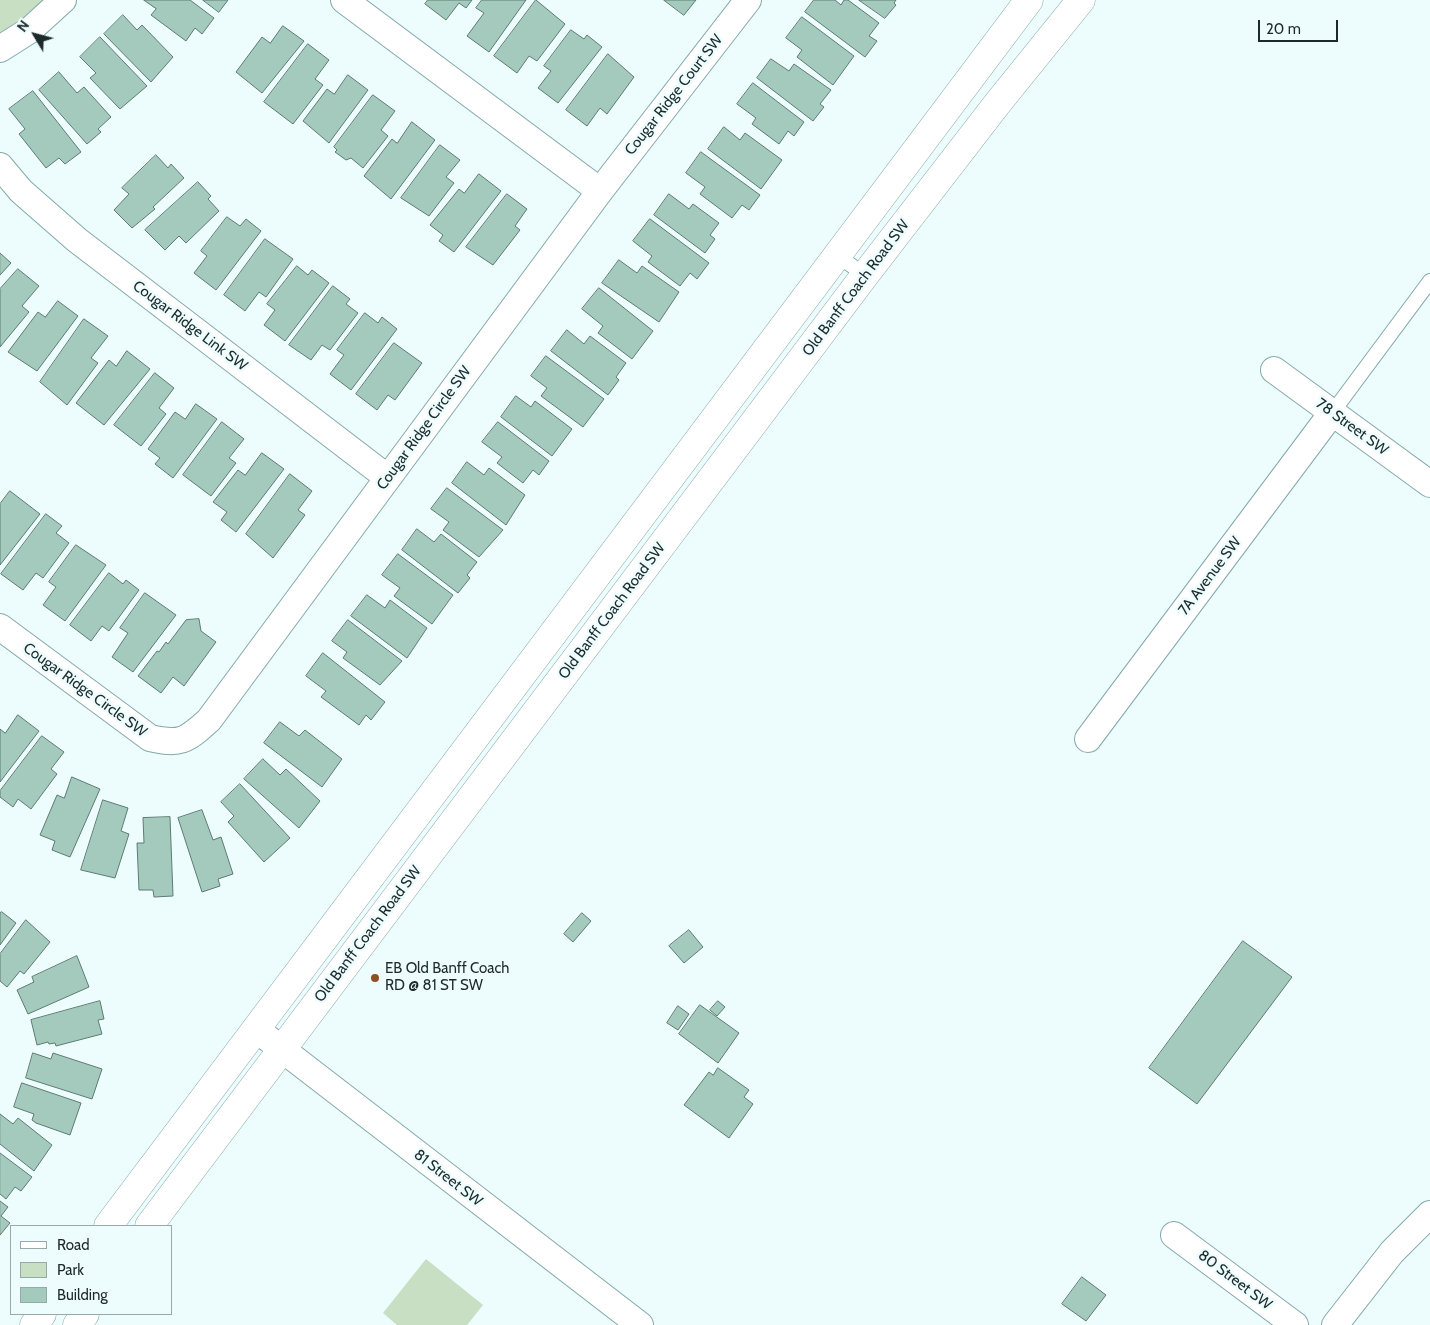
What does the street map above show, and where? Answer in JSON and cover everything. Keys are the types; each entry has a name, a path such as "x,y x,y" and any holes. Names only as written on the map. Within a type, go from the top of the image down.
{"main road":[{"name":"Old Banff Coach Road SW","path":"109,1225 1029,0"},
{"name":"Old Banff Coach Road SW","path":"150,1225 865,275 997,104 1081,0"}],"street":[{"path":"0,49 30,30 63,0"},
{"path":"344,0 600,191"},
{"name":"Cougar Ridge Court SW","path":"600,191 748,0"},
{"name":"Cougar Ridge Link SW","path":"0,166 21,191 77,240 388,478"},
{"name":"Cougar Ridge Circle SW","path":"0,627 150,738 172,743 191,736 209,720 600,191"},
{"name":"78 Street SW","path":"1274,370 1430,484"},
{"name":"7A Avenue SW","path":"1088,739 1332,413"},
{"name":"81 Street SW","path":"257,1030 632,1322"},
{"path":"1335,1325 1392,1252 1430,1214"},
{"name":"80 Street SW","path":"1174,1235 1295,1325"}],"lane":[{"path":"838,256 865,275"},
{"path":"1332,413 1430,281"}],"green space":[{"path":"0,0 77,0 65,11 0,56"},
{"path":"426,1259 483,1305 467,1325 397,1325 383,1313"}],"building":[{"path":"144,0 190,0 214,18 202,34 195,28 186,41 151,15 156,9"},
{"path":"203,0 228,0 219,12"},
{"path":"428,0 472,0 466,8 459,3 446,20 425,4"},
{"path":"482,0 526,0 489,52 467,36 484,13 476,8"},
{"path":"536,0 565,24 537,61 529,56 517,73 494,56"},
{"path":"664,0 696,0 684,15"},
{"path":"814,0 835,0 841,5 844,0 848,0 879,23 869,36 877,41 865,57 805,12"},
{"path":"859,0 896,0 894,3 896,5 885,18"},
{"path":"123,15 137,30 142,25 173,57 151,82 104,34"},
{"path":"802,17 854,56 833,85 797,57 802,50 786,38"},
{"path":"283,26 304,41 262,93 236,72 262,37 270,43"},
{"path":"571,30 584,39 587,35 602,47 558,103 538,88 551,71 544,66"},
{"path":"100,37 147,86 120,109 90,78 96,73 80,57"},
{"path":"308,44 329,60 315,79 323,85 293,124 264,102"},
{"path":"608,54 634,77 607,114 600,108 587,126 566,110"},
{"path":"771,59 789,71 794,64 831,90 820,104 824,107 813,121 757,78"},
{"path":"59,72 77,93 84,87 111,117 98,129 101,132 87,144 39,90"},
{"path":"348,75 368,90 329,143 303,121 327,89 334,94"},
{"path":"753,83 804,122 794,136 788,131 779,144 752,124 756,118 737,104"},
{"path":"33,91 81,152 65,164 59,158 46,168 19,134 25,129 9,109"},
{"path":"373,95 395,111 381,130 388,136 363,168 351,158 346,160 335,152 337,150 334,147"},
{"path":"412,122 435,140 391,199 364,176 392,139 397,143"},
{"path":"724,127 740,140 745,133 782,160 761,189 708,149"},
{"path":"440,145 460,160 446,177 454,183 429,216 401,198"},
{"path":"701,152 760,195 749,210 742,205 732,218 700,194 705,187 686,173"},
{"path":"156,155 168,168 171,164 184,178 153,207 155,209 132,228 114,210 129,194 122,188"},
{"path":"479,174 501,191 454,252 439,241 443,235 430,225 459,189 464,193"},
{"path":"198,182 211,196 208,199 219,211 186,243 179,236 165,250 145,230"},
{"path":"507,194 527,209 515,226 520,230 493,265 466,247"},
{"path":"669,194 689,209 693,204 719,223 710,235 715,239 705,253 654,215"},
{"path":"227,217 240,226 246,219 261,231 216,290 194,273 207,256 201,251"},
{"path":"650,219 709,263 697,279 690,273 680,286 648,262 652,256 633,241"},
{"path":"265,239 293,259 266,297 259,292 245,311 224,295"},
{"path":"0,253 11,263 0,275"},
{"path":"619,260 637,273 642,266 679,292 659,322 602,283"},
{"path":"297,266 308,275 312,270 329,283 285,341 264,325 275,310 267,304"},
{"path":"18,269 39,286 22,306 29,312 0,347 0,289"},
{"path":"333,286 350,299 346,304 358,313 330,350 322,345 311,360 289,345"},
{"path":"599,288 653,331 632,359 598,333 603,326 582,309"},
{"path":"58,301 78,316 37,371 8,352 38,312 45,317"},
{"path":"365,313 378,323 382,317 397,329 351,390 330,374 344,355 337,350"},
{"path":"84,319 108,336 91,358 98,363 67,405 40,382"},
{"path":"567,330 584,344 590,336 626,363 616,377 619,380 608,395 551,351"},
{"path":"394,343 422,363 395,400 388,395 377,410 356,394"},
{"path":"127,351 150,369 104,425 76,403 109,360 116,366"},
{"path":"546,356 604,399 583,427 541,396 547,388 531,376"},
{"path":"155,373 174,388 159,408 166,414 141,446 114,425"},
{"path":"516,396 531,407 535,401 572,429 552,456 501,417"},
{"path":"196,404 217,419 173,478 155,464 160,458 148,449 175,412 185,419"},
{"path":"222,422 244,439 229,458 236,463 211,496 183,475"},
{"path":"498,422 549,461 539,475 533,470 523,483 497,463 502,457 482,442"},
{"path":"262,453 284,469 236,532 221,520 227,512 213,502 238,470 245,475"},
{"path":"467,462 484,475 489,468 525,495 506,525 452,483"},
{"path":"290,474 312,491 298,510 305,515 273,558 246,534"},
{"path":"447,488 503,530 479,557 443,530 449,522 431,509"},
{"path":"10,491 40,514 0,565 0,504"},
{"path":"46,514 62,526 56,533 69,543 43,578 36,573 23,590 1,574"},
{"path":"417,529 434,542 441,534 477,562 467,575 470,578 458,593 402,550"},
{"path":"76,545 106,565 65,621 43,605 56,587 49,582"},
{"path":"398,554 453,595 432,624 394,596 400,588 382,575"},
{"path":"109,573 123,584 126,580 139,590 109,631 102,626 91,641 70,625"},
{"path":"145,593 176,615 133,672 112,657 128,633 120,628"},
{"path":"367,595 385,608 390,600 427,628 407,658 351,616"},
{"path":"199,619 201,631 216,642 184,686 173,677 161,693 138,676 157,651 159,652 166,642 168,644 186,620"},
{"path":"348,620 402,661 380,685 343,658 347,652 332,641"},
{"path":"323,653 385,702 371,720 366,715 359,725 321,697 326,691 306,676"},
{"path":"18,715 39,731 0,782 0,729 5,733"},
{"path":"280,722 299,736 305,730 342,759 322,787 264,743"},
{"path":"42,736 64,752 51,769 57,774 31,809 18,799 13,807 0,797 0,791"},
{"path":"263,759 280,775 286,769 320,801 299,828 244,779"},
{"path":"72,777 100,789 70,857 52,850 55,841 40,835 57,795 64,798"},
{"path":"240,784 290,838 264,862 228,822 234,816 221,802"},
{"path":"103,800 128,808 121,831 129,834 115,878 81,870"},
{"path":"202,810 213,840 221,837 233,874 218,879 220,886 202,892 178,818"},
{"path":"170,817 173,896 154,897 153,890 139,890 137,843 144,843 143,818"},
{"path":"2,912 16,923 0,945 0,913"},
{"path":"582,913 591,921 573,942 564,934"},
{"path":"26,920 50,942 24,974 20,971 7,987 0,981 0,954"},
{"path":"689,930 703,947 684,963 669,946"},
{"path":"1243,941 1292,977 1197,1104 1149,1068"},
{"path":"77,956 89,987 28,1014 17,990 34,982 32,977"},
{"path":"100,1001 104,1019 98,1020 102,1034 56,1046 55,1043 49,1044 48,1042 37,1045 31,1020"},
{"path":"718,1001 725,1007 717,1016 710,1010"},
{"path":"700,1005 739,1033 718,1063 679,1034"},
{"path":"678,1006 689,1014 678,1030 667,1023"},
{"path":"33,1053 51,1059 53,1053 102,1069 92,1099 26,1078"},
{"path":"718,1068 749,1090 744,1097 753,1104 729,1138 684,1105 709,1072 713,1075"},
{"path":"22,1083 81,1103 70,1135 36,1123 32,1120 34,1114 14,1107"},
{"path":"0,1114 13,1124 18,1118 52,1145 34,1171 0,1144"},
{"path":"0,1153 32,1177 21,1191 15,1187 6,1199 0,1194"},
{"path":"0,1201 8,1207 1,1216 10,1223 0,1235"},
{"path":"1082,1277 1106,1295 1086,1321 1062,1304"}],"place":[{"name":"EB Old Banff Coach RD @ 81 ST SW","path":"375,978"}]}
